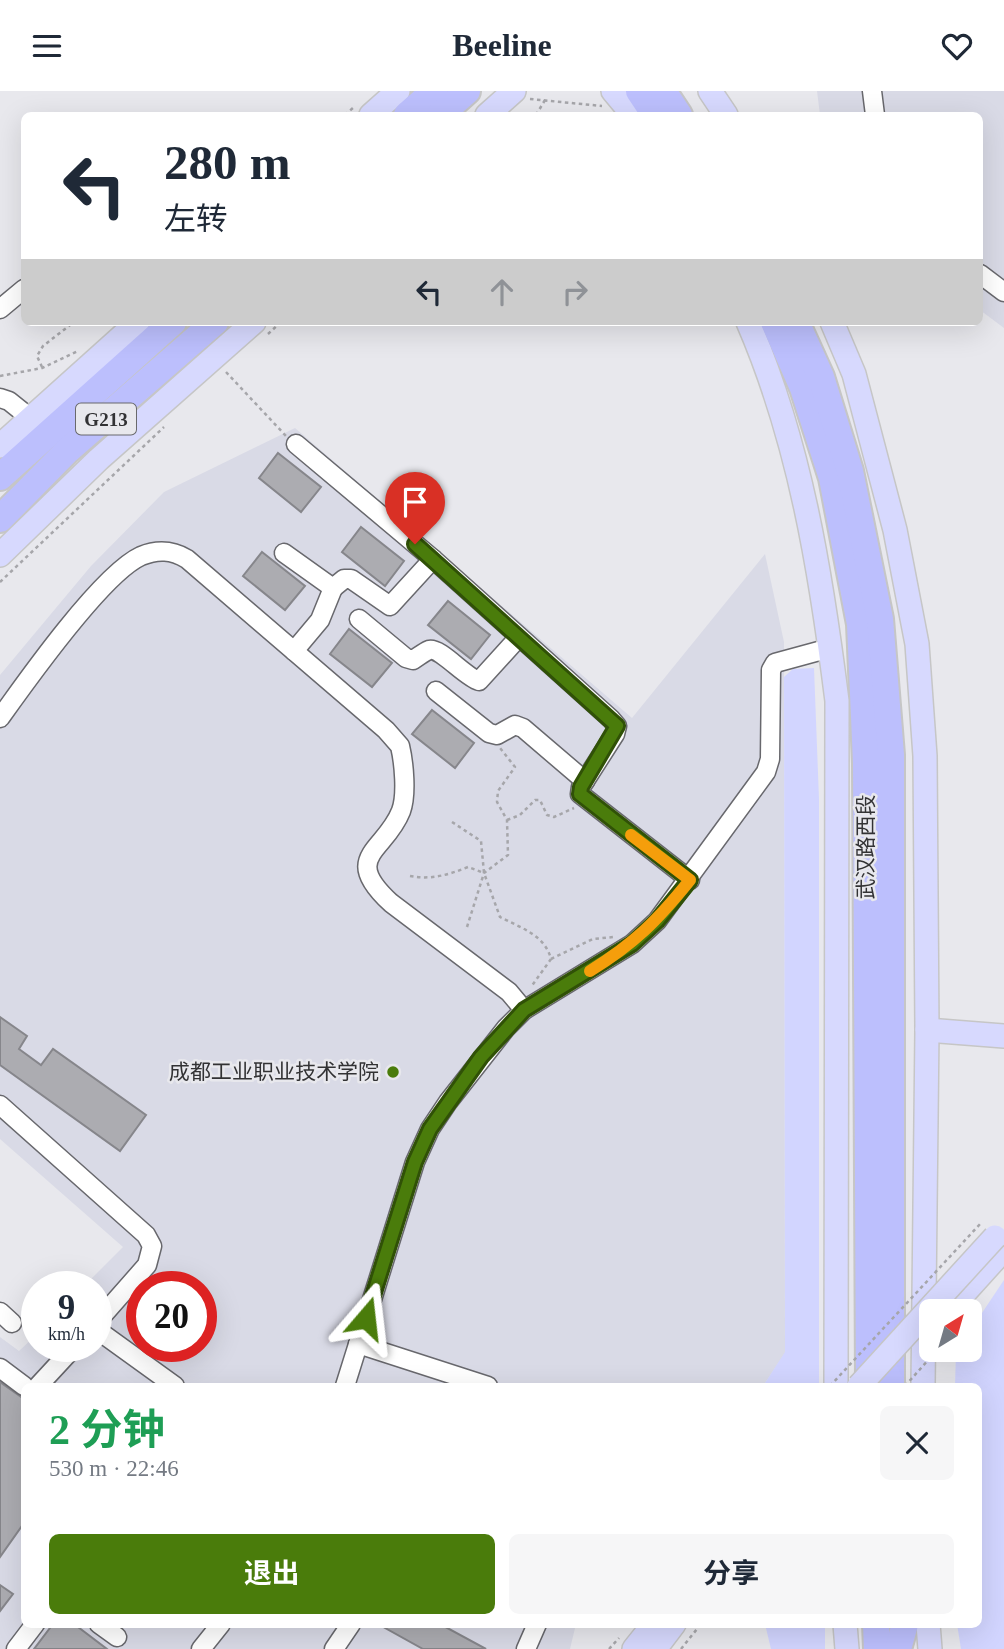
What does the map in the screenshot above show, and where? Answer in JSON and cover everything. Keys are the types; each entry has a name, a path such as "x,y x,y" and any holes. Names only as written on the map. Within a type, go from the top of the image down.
{"highway":[{"path":"410,112 434,91"},
{"path":"443,112 467,91"},
{"path":"639,91 653,112"},
{"path":"663,91 677,112"},
{"name":"G213","path":"0,477 169,326"},
{"name":"G213","path":"0,519 67,451 144,387 211,326"},
{"name":"武汉路西段","path":"776,326 803,388 832,478 860,624 866,762 869,1383"},
{"name":"武汉路西段","path":"798,326 821,376 850,471 880,619 891,755 891,1383"},
{"path":"876,1628 877,1649"},
{"path":"895,1628 897,1649"},
{"path":"897,1649 904,1628"}],"main road":[{"path":"374,112 398,91"},
{"path":"710,91 724,112"},
{"path":"491,112 513,96"},
{"path":"609,98 629,112"},
{"path":"0,446 29,417 133,326"},
{"path":"749,326 802,484 837,701 836,1383"},
{"path":"834,326 854,374 895,530 917,644 925,757 928,1030 923,1383"},
{"path":"0,555 99,459 258,330"},
{"path":"928,1030 1004,1036"},
{"path":"955,1299 996,1234"},
{"path":"862,1383 996,1234"},
{"path":"882,1383 919,1342"},
{"path":"634,1649 651,1628"},
{"path":"655,1649 671,1628"},
{"path":"845,1628 847,1649"},
{"path":"928,1628 930,1649"}],"street":[{"path":"872,91 875,112"},
{"path":"983,276 1004,292"},
{"path":"0,309 21,292"},
{"path":"0,398 9,401 29,417"},
{"path":"296,444 433,559 617,726 580,794 584,800 690,880"},
{"path":"2,710 92,601 125,567 140,557 158,551 174,552 187,559 386,730 400,746 401,811 373,848 368,862 370,877 377,890 509,992 524,1010"},
{"path":"284,553 333,588"},
{"path":"294,651 320,620 333,588 344,579 351,579 390,607 433,559"},
{"path":"359,619 406,658 413,660 429,650 438,652 471,679 479,681 519,637"},
{"path":"346,1383 415,1162 430,1129 481,1057 524,1010 632,944 657,921 690,880 766,772 770,759 771,670 775,663 830,648"},
{"path":"436,691 497,735 515,725 523,728 585,781"},
{"path":"0,1105 146,1235 152,1246 147,1265 112,1305"},
{"path":"112,1341 166,1383"},
{"path":"358,1344 454,1380"},
{"path":"40,1383 60,1362"},
{"path":"0,1368 34,1383"},
{"path":"16,1649 31,1628"},
{"path":"105,1628 117,1637"},
{"path":"201,1649 218,1628"},
{"path":"334,1649 348,1628"},
{"path":"526,1649 535,1628"}],"path":[{"path":"513,96 546,99 609,98"},
{"path":"538,112 546,99"},
{"path":"42,368 37,356 43,346 69,326"},
{"path":"0,376 42,368 81,349"},
{"path":"235,364 226,372 296,444"},
{"path":"0,582 174,419"},
{"path":"467,927 484,873 509,855 507,821 496,802 498,791 515,768 498,745 497,735"},
{"path":"507,821 520,815 535,800 540,800 547,815 554,817 568,813 584,800"},
{"path":"452,822 481,841 484,873 500,917 539,937 549,948 551,959"},
{"path":"410,876 425,879 451,874 468,867 484,873"},
{"path":"524,1010 528,992 551,959 593,939 614,937 632,944"},
{"path":"833,1383 996,1234"},
{"path":"908,1383 926,1362"},
{"path":"681,1649 698,1628"}],"shaded area":[{"path":"817,91 1004,91 1004,328 983,312 983,112 820,112"},
{"name":"成都工业职业技术学院","path":"295,428 632,718 765,554 784,642 785,1353 765,1383 21,1383 21,1628 575,1628 570,1649 0,1649 0,1337 19,1351 21,1349 21,1362 112,1362 112,1271 99,1271 123,1247 0,1139 0,675 91,566 164,492"},
{"path":"814,668 819,799 819,1383 765,1383 785,1352 784,677 793,669"},
{"path":"1004,1280 1004,1649 961,1649 958,1628 982,1628 982,1383 955,1383 956,1362 982,1362 982,1313"},
{"path":"766,1628 825,1628 825,1649 771,1649"}],"building":[{"path":"278,453 321,487 301,512 259,478"},
{"path":"361,527 404,561 385,586 342,552"},
{"path":"262,552 305,586 285,610 243,576"},
{"path":"448,601 490,635 471,659 428,625"},
{"path":"349,629 392,663 372,687 330,654"},
{"path":"432,710 474,743 455,768 412,734"},
{"path":"0,1017 27,1036 19,1049 41,1065 53,1049 146,1115 120,1151 0,1065"},
{"path":"0,1382 21,1397 21,1527 0,1557"},
{"path":"0,1585 13,1594 0,1611"},
{"path":"50,1628 79,1628 107,1649 34,1649"},
{"path":"385,1628 447,1628 486,1649 423,1649"}],"slow traffic":[{"path":"590,971 632,944 657,921 690,880 631,835"}],"place":[{"name":"成都工业职业技术学院","path":"393,1072"}],"route":[{"path":"366,1318 415,1162 430,1129 481,1057 524,1010 632,944 657,921 690,880 584,800 580,794 581,787 615,734 617,726 415,544"}]}
